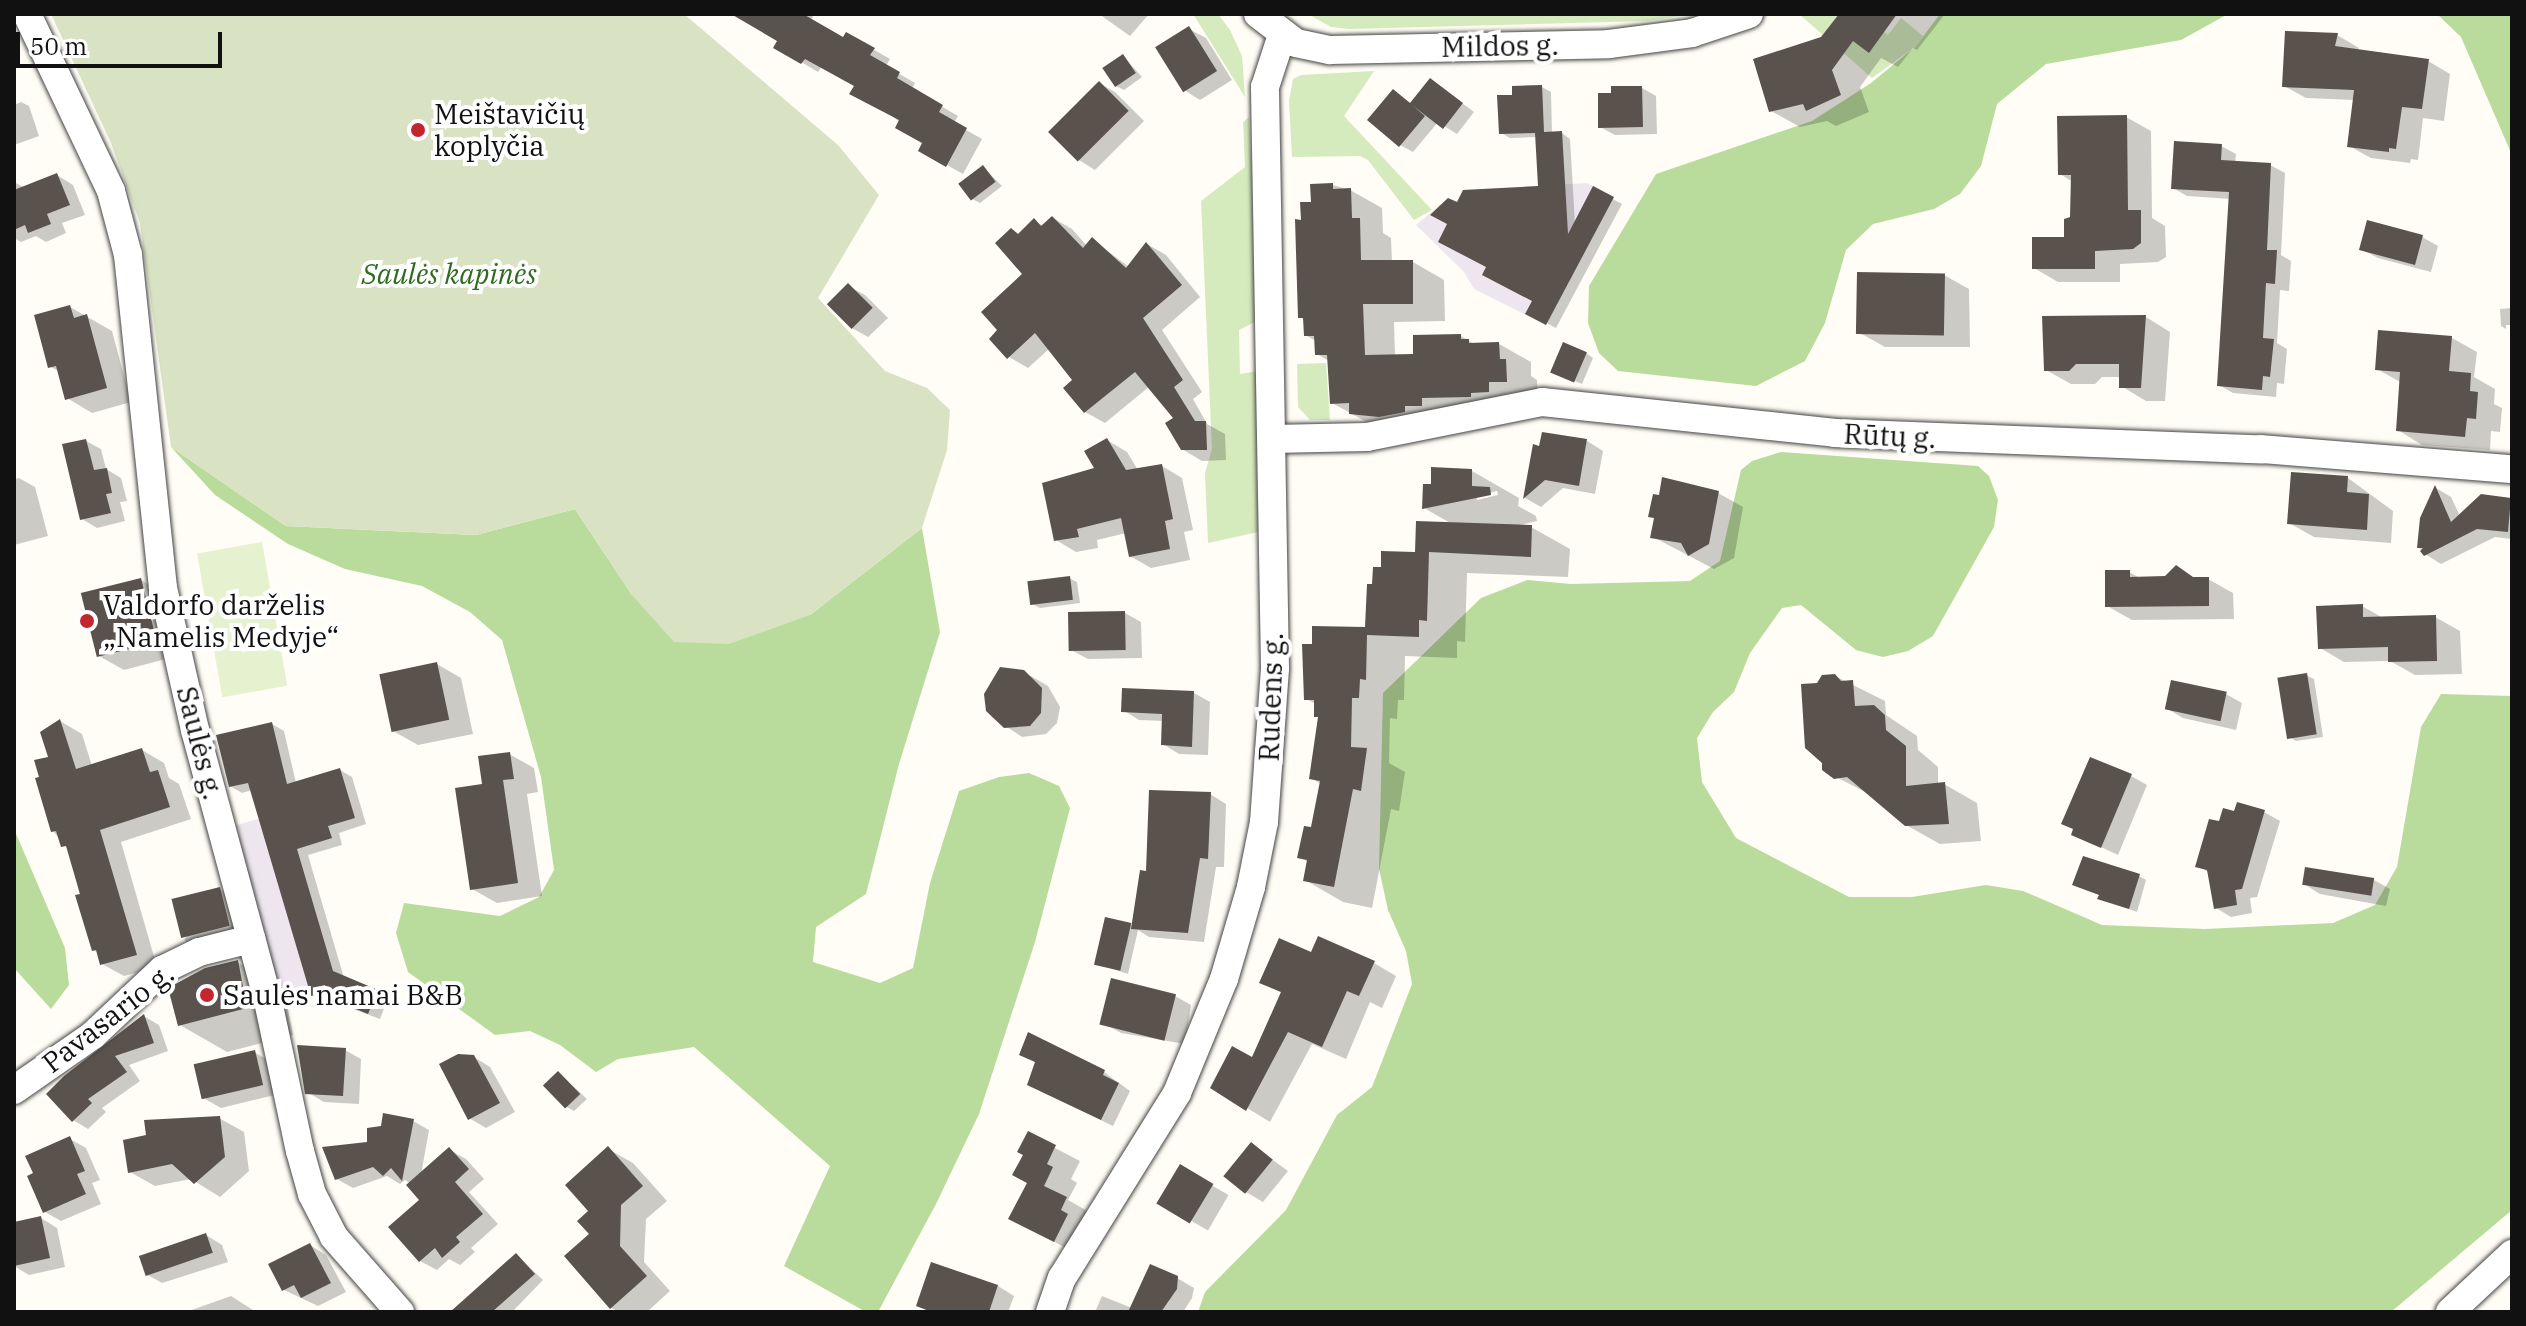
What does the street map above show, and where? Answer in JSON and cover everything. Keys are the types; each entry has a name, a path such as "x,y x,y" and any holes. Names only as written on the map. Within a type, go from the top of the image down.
{"street":[{"name":"Saulės g.","path":"27,14 111,191 128,255 163,588 195,730 251,939 312,1194 334,1237 395,1308"},
{"name":"Mildos g.","path":"1258,14 1282,35 1309,48 1330,50 1609,44 1692,33 1749,14"},
{"name":"Rudens g.","path":"1050,1312 1062,1278 1177,1093 1224,979 1251,887 1264,822 1275,676 1265,87 1282,35"},
{"name":"Rūtų g.","path":"1272,439 1367,437 1542,402 1835,433 2261,449 2512,469"},
{"name":"Pavasario g.","path":"14,1090 93,1035 162,970 199,952 251,939"},
{"path":"2450,1312 2512,1254"}],"shaded area":[{"path":"1587,183 1614,197 1546,325 1474,289 1464,272 1416,225 1448,198 1457,202 1463,190"},
{"path":"286,811 337,988 272,1006 222,829"}],"green space":[{"name":"Saulės kapinės","path":"51,14 684,14 838,145 879,195 818,298 885,371 927,388 950,410 947,450 922,528 810,615 729,644 674,642 632,595 575,509 476,535 286,526 171,447 140,223 111,143"},
{"path":"1193,14 1218,14 1230,30 1242,56 1245,97"},
{"path":"1308,14 1692,14 1648,21 1349,29 1331,27"},
{"path":"1799,14 1839,14 1849,46 1853,41 1884,32 1888,35 1901,18 1923,36 1916,46 1872,78"},
{"path":"1940,14 2228,14 2181,40 2046,64 1997,104 1981,166 1960,194 1934,209 1873,224 1846,250 1825,323 1805,361 1756,386 1618,371 1599,353 1588,323 1589,286 1656,174 1812,121 1871,83 1916,46"},
{"path":"2437,14 2512,14 2512,155 2461,37"},
{"path":"1374,71 1344,116 1432,210 1414,220 1368,160 1360,156 1292,157 1289,101 1293,79 1301,75"},
{"path":"1249,117 1259,320 1239,330 1240,374 1258,371 1258,532 1208,543 1205,473 1212,449 1201,201 1245,167 1243,122"},
{"path":"1326,363 1330,420 1310,420 1298,407 1297,364"},
{"path":"171,447 286,526 476,535 575,509 632,595 810,615 922,528 940,632 899,764 866,894 816,927 813,962 880,983 913,968 930,883 959,791 999,777 1029,773 1059,786 1070,808 1035,942 979,1114 936,1204 878,1312 866,1312 784,1266 830,1166 694,1047 618,1059 596,1072 560,1045 530,1031 495,1035 408,972 396,933 404,903 500,916 539,897 554,870 541,777 502,640 470,612 422,586 345,569 288,544 215,495"},
{"path":"1781,452 1978,466 1989,476 1998,500 1994,527 1933,636 1908,651 1883,657 1856,650 1801,605 1782,608 1750,653 1734,692 1713,712 1697,738 1702,782 1736,838 1849,897 1912,897 1986,885 2023,891 2102,925 2205,929 2333,923 2375,905 2397,867 2421,727 2441,694 2512,696 2512,1210 2391,1312 1198,1312 1205,1292 1286,1210 1337,1115 1372,1087 1412,984 1406,951 1388,910 1379,869 1383,693 1481,598 1527,580 1571,584 1690,581 1720,561 1741,470 1752,461"},
{"path":"262,542 287,686 222,697 197,553"},
{"path":"14,829 65,948 69,985 51,1009 14,968"}],"building":[{"path":"731,14 803,14 843,37 846,32 875,48 870,55 900,72 897,78 943,105 939,112 967,128 946,167 918,151 922,143 895,128 899,120 849,94 854,86 805,59 801,64 773,48 777,41"},
{"path":"1839,14 1897,14 1869,53 1853,41 1832,70 1841,95 1806,111 1803,104 1769,112 1753,59 1821,37"},
{"path":"1189,26 1217,71 1183,92 1155,47"},
{"path":"2285,31 2338,33 2335,46 2429,59 2422,109 2402,107 2396,149 2389,148 2389,152 2347,147 2354,90 2282,87"},
{"path":"1123,54 1136,73 1115,87 1102,68"},
{"path":"1430,78 1463,103 1443,129 1412,105 1425,116 1399,147 1367,120 1393,89 1410,103"},
{"path":"1099,81 1129,111 1078,162 1048,132"},
{"path":"1542,85 1544,132 1562,131 1568,234 1593,186 1614,197 1546,325 1525,314 1532,301 1482,275 1486,267 1438,242 1447,224 1430,215 1448,198 1457,202 1463,190 1538,186 1535,133 1499,134 1497,95 1512,95 1512,86"},
{"path":"1611,86 1642,86 1643,127 1598,128 1598,93 1611,93"},
{"path":"2127,115 2128,210 2141,210 2141,243 2133,249 2095,251 2095,269 2032,269 2032,237 2064,237 2064,219 2070,217 2071,175 2058,175 2057,116"},
{"path":"2174,141 2222,144 2221,160 2271,163 2267,250 2277,250 2275,284 2266,283 2263,338 2274,339 2270,377 2263,376 2262,390 2217,386 2229,192 2171,189"},
{"path":"983,165 996,182 971,200 958,184"},
{"path":"57,173 70,205 47,214 51,224 28,233 25,225 14,230 14,190"},
{"path":"1333,183 1333,189 1351,188 1352,218 1360,218 1361,260 1413,260 1413,304 1363,304 1365,355 1413,354 1413,335 1461,334 1461,339 1469,339 1469,343 1499,342 1500,359 1506,359 1507,382 1489,382 1489,392 1471,393 1471,397 1422,398 1422,406 1405,406 1405,412 1379,417 1349,414 1349,403 1330,404 1327,355 1315,355 1314,336 1304,336 1303,318 1298,318 1295,219 1301,220 1300,202 1311,202 1310,184"},
{"path":"1052,216 1083,248 1092,237 1126,268 1146,242 1182,285 1143,318 1183,380 1174,387 1195,421 1206,421 1207,450 1181,450 1165,423 1173,418 1135,372 1084,413 1063,388 1072,380 1035,333 1007,359 989,339 997,330 981,312 1022,274 995,243 1011,228 1018,234 1034,218 1041,226"},
{"path":"2367,220 2423,235 2415,265 2359,250"},
{"path":"1857,272 1945,274 1944,336 1856,334"},
{"path":"848,283 873,308 852,329 827,304"},
{"path":"70,305 74,318 87,314 107,388 65,400 56,366 48,368 34,315"},
{"path":"2146,315 2141,388 2119,388 2119,364 2076,364 2069,371 2044,371 2042,316"},
{"path":"2378,330 2452,336 2449,371 2471,373 2470,391 2478,392 2476,419 2467,418 2465,437 2396,431 2400,372 2375,370"},
{"path":"1563,342 1587,352 1574,383 1550,372"},
{"path":"1542,432 1587,439 1579,486 1545,480 1523,499 1533,444 1539,446"},
{"path":"1107,438 1126,470 1162,464 1173,519 1165,521 1170,549 1129,557 1121,518 1077,529 1079,537 1054,541 1042,483 1094,468 1084,451"},
{"path":"86,439 94,470 107,468 112,493 106,494 111,513 80,520 62,444"},
{"path":"1431,467 1472,469 1472,486 1490,487 1491,495 1422,509 1423,484 1431,484"},
{"path":"2291,472 2348,476 2347,492 2369,494 2367,530 2287,524"},
{"path":"1662,477 1719,491 1709,544 1688,556 1681,543 1650,538 1654,518 1648,517 1653,494 1659,495"},
{"path":"2435,485 2451,522 2481,494 2511,498 2508,532 2477,529 2424,556 2420,551 2423,548 2417,548 2420,518"},
{"path":"1416,521 1532,525 1531,557 1429,552 1427,621 1419,620 1419,637 1367,635 1366,680 1360,679 1359,698 1352,698 1351,747 1367,748 1361,791 1353,789 1334,887 1303,881 1307,860 1297,858 1304,826 1311,827 1320,781 1309,779 1318,717 1314,717 1314,700 1304,700 1302,644 1312,644 1312,626 1365,627 1367,584 1372,584 1373,567 1381,567 1381,551 1415,552"},
{"path":"2176,565 2193,577 2209,577 2209,606 2105,607 2105,570 2130,570 2130,577 2165,576"},
{"path":"1070,576 1073,600 1030,605 1027,581"},
{"path":"141,578 157,642 97,657 81,593"},
{"path":"2363,604 2363,617 2436,615 2437,661 2388,662 2388,647 2318,649 2316,606"},
{"path":"1125,611 1126,650 1069,651 1068,612"},
{"path":"437,662 449,720 392,732 379,674"},
{"path":"1000,667 1024,670 1042,688 1041,713 1030,726 1004,728 986,711 984,694"},
{"path":"2307,673 2317,734 2287,739 2277,678"},
{"path":"1835,674 1841,681 1853,680 1855,706 1874,705 1885,715 1886,730 1906,746 1906,786 1945,782 1949,824 1905,826 1847,777 1834,779 1822,770 1822,763 1805,748 1801,684 1817,683 1822,675"},
{"path":"2171,680 2227,692 2221,721 2165,709"},
{"path":"1122,688 1194,691 1192,747 1161,745 1162,714 1121,712"},
{"path":"60,719 76,769 142,748 150,772 158,770 170,807 100,830 137,955 100,965 96,950 92,951 75,895 80,894 66,846 61,847 56,831 51,832 35,778 39,777 34,760 48,757 40,732"},
{"path":"272,722 287,784 340,768 355,818 328,826 332,838 297,849 333,971 378,990 368,1014 319,994 311,996 248,783 229,787 216,735"},
{"path":"510,752 514,779 503,780 518,883 470,890 455,788 482,784 478,756"},
{"path":"2090,757 2132,774 2101,848 2071,835 2073,829 2061,824"},
{"path":"1149,790 1211,792 1208,859 1200,858 1188,933 1131,929 1140,870 1146,871"},
{"path":"2237,802 2265,810 2242,889 2235,890 2237,905 2214,909 2207,870 2195,867 2209,819 2219,821 2223,808 2234,811"},
{"path":"2083,856 2140,874 2129,909 2097,899 2099,895 2072,885"},
{"path":"2305,867 2374,878 2371,896 2302,885"},
{"path":"220,887 230,926 181,938 171,899"},
{"path":"1105,917 1131,923 1120,971 1094,965"},
{"path":"1318,936 1375,961 1359,996 1347,991 1322,1047 1288,1032 1246,1111 1210,1088 1232,1046 1252,1057 1281,992 1259,983 1279,938 1311,952"},
{"name":"Saulės namai B&B","path":"238,960 247,1008 178,1026 168,988 205,968"},
{"path":"1111,978 1176,994 1164,1041 1099,1025"},
{"path":"144,1014 154,1043 115,1056 127,1072 88,1099 92,1103 72,1122 46,1094 64,1076"},
{"path":"1028,1032 1105,1070 1103,1075 1119,1083 1101,1120 1027,1085 1035,1062 1019,1055"},
{"path":"297,1045 346,1048 343,1096 305,1094"},
{"path":"255,1050 263,1085 202,1099 194,1064"},
{"path":"458,1054 474,1055 500,1103 468,1120 439,1064"},
{"path":"558,1071 580,1094 565,1109 543,1086"},
{"path":"383,1113 414,1119 402,1181 391,1168 383,1176 373,1167 335,1180 322,1147 367,1142 367,1128 381,1126"},
{"path":"220,1116 225,1157 194,1184 172,1164 128,1173 123,1140 146,1135 144,1120"},
{"path":"1028,1131 1056,1145 1047,1164 1053,1167 1044,1186 1067,1197 1061,1210 1068,1214 1054,1242 1008,1219 1027,1183 1012,1175 1023,1155 1017,1152"},
{"path":"70,1136 85,1171 77,1174 86,1194 43,1213 27,1176 33,1173 25,1156"},
{"path":"1251,1142 1273,1160 1245,1194 1223,1176"},
{"path":"608,1146 643,1186 621,1205 620,1246 647,1276 610,1309 564,1256 589,1234 577,1221 588,1211 565,1185"},
{"path":"449,1147 469,1169 455,1182 483,1214 456,1237 460,1242 442,1258 435,1248 419,1262 388,1227 419,1200 406,1185"},
{"path":"1180,1164 1213,1184 1190,1224 1156,1203"},
{"path":"41,1216 50,1258 14,1266 14,1222"},
{"path":"206,1233 213,1253 146,1276 139,1256"},
{"path":"310,1243 331,1283 301,1298 294,1285 282,1291 268,1264"},
{"path":"516,1253 535,1274 492,1312 450,1312"},
{"path":"931,1262 998,1285 989,1312 932,1312 916,1306"},
{"path":"1150,1264 1178,1276 1177,1289 1161,1312 1128,1312"}],"place":[{"name":"Meištavičių koplyčia","path":"418,130"},
{"name":"Valdorfo darželis „Namelis Medyje“","path":"87,621"},
{"name":"Saulės namai B&B","path":"207,995"}]}
